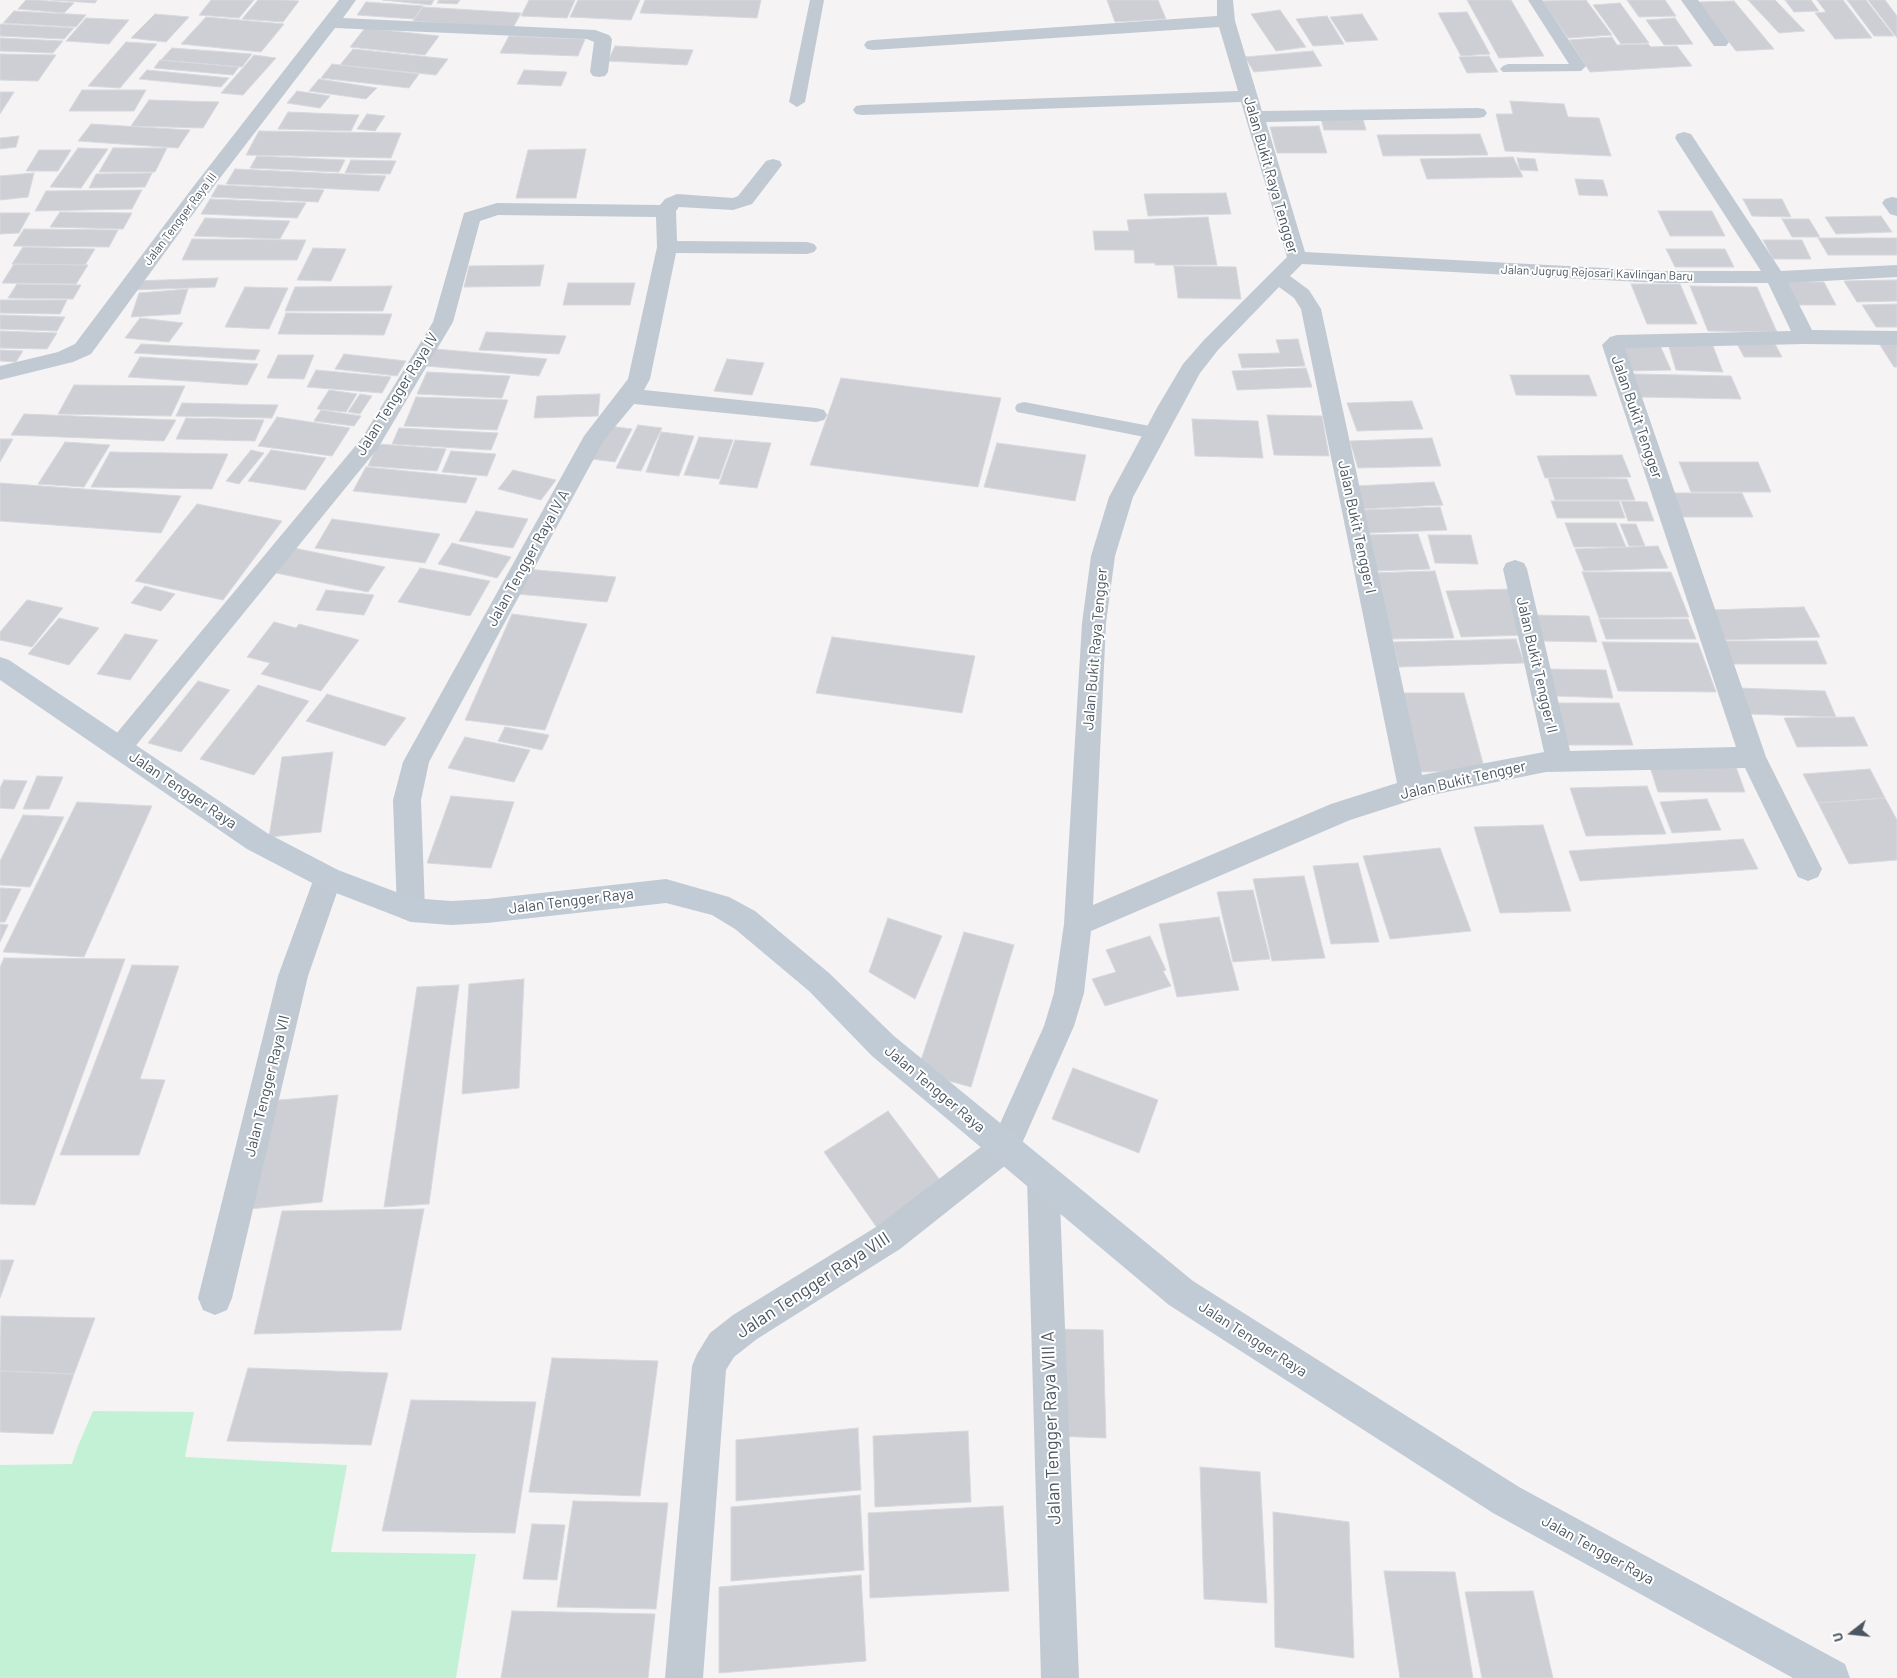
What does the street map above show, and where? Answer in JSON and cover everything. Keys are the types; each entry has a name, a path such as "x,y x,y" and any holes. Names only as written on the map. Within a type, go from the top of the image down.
{"main road":[{"name":"Jalan Tengger Raya","path":"0,667 258,841 328,878 411,910 451,913 486,911 666,891 719,905 745,920 819,982 883,1046 1181,1293 1506,1500 1831,1678"}],"street":[{"name":"Jalan Tengger Raya III","path":"0,373 65,357 83,349 200,190 332,23 348,0"},
{"path":"1689,0 1720,42"},
{"path":"873,45 1226,10"},
{"name":"Jalan Bukit Raya Tengger","path":"1005,1147 1059,1026 1069,993 1078,924 1094,623 1103,556 1121,497 1191,370 1212,345 1297,258 1226,10"},
{"path":"332,23 589,34 603,39 599,72"},
{"path":"862,110 1252,106 1478,114"},
{"path":"1684,138 1775,277 1805,336"},
{"path":"666,211 677,200 733,204 741,202 745,200 773,165"},
{"name":"Jalan Tengger Raya IV","path":"120,747 370,443 442,322 472,217 497,209 666,211"},
{"name":"Jalan Tengger Raya IV A","path":"411,910 407,800 416,762 595,436 628,396 639,379 667,247 666,211"},
{"path":"667,247 808,248"},
{"name":"Jalan Jugrug Rejosari Kavlingan Baru","path":"1297,258 1660,277 1775,277 1897,271"},
{"name":"Jalan Bukit Tengger I","path":"1278,277 1302,294 1311,309 1412,790"},
{"name":"Jalan Bukit Tengger","path":"1808,869 1753,757 1613,345 1617,342 1805,336 1897,338"},
{"path":"628,396 816,414"},
{"name":"Jalan Bukit Tengger II","path":"1515,569 1559,762"},
{"name":"Jalan Bukit Tengger","path":"1078,924 1341,812 1422,786 1546,762 1753,757"},
{"name":"Jalan Tengger Raya VII","path":"216,1298 294,976 328,878"},
{"name":"Jalan Tengger Raya VIII","path":"684,1678 709,1366 722,1345 745,1327 888,1238 1005,1147"},
{"name":"Jalan Tengger Raya VIII A","path":"1043,1178 1060,1678"}],"lane":[{"path":"797,102 817,0"},
{"path":"1508,69 1576,68 1578,66 1535,0"},
{"path":"1024,408 1155,433"}],"green space":[{"path":"93,1411 194,1412 185,1457 347,1465 331,1552 476,1554 456,1678 0,1678 0,1465 72,1464"}],"building":[{"path":"26,0 74,3 64,13 18,9"},
{"path":"52,0 97,0 95,3"},
{"path":"211,0 254,0 239,18 199,15"},
{"path":"258,0 299,1 283,22 242,19"},
{"path":"383,0 434,0 431,5"},
{"path":"439,0 460,0 457,4 437,3"},
{"path":"529,0 575,0 567,18 521,16"},
{"path":"578,0 640,0 631,20 570,17"},
{"path":"645,0 761,0 757,18 640,13"},
{"path":"1107,0 1158,0 1166,19 1115,22"},
{"path":"1467,0 1511,0 1544,56 1499,58"},
{"path":"1586,0 1612,35 1568,38 1542,1"},
{"path":"1627,0 1665,0 1676,16 1639,17"},
{"path":"1748,0 1775,0 1805,31 1779,33"},
{"path":"1785,0 1811,0 1819,11 1794,12"},
{"path":"1817,0 1843,0 1872,38 1835,39 1815,13 1826,12"},
{"path":"1847,0 1866,0 1894,36 1874,36"},
{"path":"1868,0 1885,0 1897,16 1897,38"},
{"path":"1734,1 1774,49 1736,51 1698,2"},
{"path":"366,2 423,6 414,19 357,15"},
{"path":"1620,3 1649,43 1621,44 1593,5"},
{"path":"423,7 521,13 513,28 413,21"},
{"path":"1280,10 1306,47 1276,51 1251,14"},
{"path":"14,11 86,15 76,27 3,23"},
{"path":"1467,12 1490,54 1461,56 1438,13"},
{"path":"155,14 189,17 166,42 131,38"},
{"path":"1362,14 1378,40 1346,42 1330,17"},
{"path":"1327,16 1344,44 1313,46 1296,19"},
{"path":"206,17 284,24 261,52 181,44"},
{"path":"86,18 129,20 109,44 66,41"},
{"path":"1675,18 1693,44 1664,45 1646,20"},
{"path":"0,25 74,28 64,39 0,36"},
{"path":"365,28 439,36 425,55 350,47"},
{"path":"509,36 585,39 578,56 500,53"},
{"path":"1612,37 1617,45 1648,44 1651,47 1677,46 1692,66 1590,72 1569,40"},
{"path":"0,38 63,41 53,53 0,51"},
{"path":"126,42 157,44 120,88 88,86"},
{"path":"615,46 693,50 687,65 608,61"},
{"path":"172,48 252,54 242,67 161,60"},
{"path":"353,49 448,59 436,75 340,65"},
{"path":"1313,51 1322,66 1254,72 1245,57"},
{"path":"0,54 56,55 38,81 0,80"},
{"path":"254,55 276,58 243,95 221,93"},
{"path":"1489,56 1498,72 1467,73 1459,57"},
{"path":"160,60 239,67 233,75 154,68"},
{"path":"332,64 419,74 409,88 321,78"},
{"path":"147,70 229,78 221,87 139,79"},
{"path":"524,70 567,72 561,86 517,84"},
{"path":"319,79 377,88 366,99 309,91"},
{"path":"82,90 146,90 134,111 69,111"},
{"path":"297,91 330,96 320,108 287,103"},
{"path":"0,92 14,92 0,114"},
{"path":"149,100 219,102 203,128 131,126"},
{"path":"1510,101 1564,104 1568,117 1599,118 1611,156 1505,151 1496,114 1513,114"},
{"path":"288,112 359,115 351,131 278,129"},
{"path":"367,114 385,116 375,131 357,129"},
{"path":"1321,119 1363,119 1366,130 1324,130"},
{"path":"91,124 190,130 178,148 78,141"},
{"path":"1319,126 1327,153 1277,153 1270,127"},
{"path":"259,131 401,133 391,158 246,155"},
{"path":"1480,134 1488,155 1383,156 1377,135"},
{"path":"19,136 16,147 0,149 0,138"},
{"path":"78,148 108,149 81,188 50,187"},
{"path":"113,148 167,148 155,172 99,172"},
{"path":"586,149 576,198 516,198 528,150"},
{"path":"39,150 71,150 58,171 26,171"},
{"path":"257,156 345,160 339,172 250,168"},
{"path":"1513,157 1523,177 1427,179 1420,159"},
{"path":"1517,158 1535,159 1538,171 1520,170"},
{"path":"351,160 396,161 390,174 345,173"},
{"path":"235,169 386,176 379,191 226,184"},
{"path":"34,173 28,197 0,200 0,176"},
{"path":"152,173 145,187 89,188 96,174"},
{"path":"1575,179 1603,180 1608,196 1579,195"},
{"path":"218,185 324,190 318,202 211,197"},
{"path":"142,190 132,209 35,211 46,191"},
{"path":"1226,193 1231,214 1148,216 1144,194"},
{"path":"210,199 306,203 297,218 201,214"},
{"path":"1743,199 1782,199 1791,217 1752,216"},
{"path":"1658,211 1712,211 1725,236 1670,236"},
{"path":"60,212 132,213 123,229 50,227"},
{"path":"0,213 30,213 19,233 0,234"},
{"path":"1881,216 1892,232 1836,234 1825,217"},
{"path":"1208,217 1217,265 1155,265 1155,263 1135,263 1134,250 1095,250 1093,231 1129,231 1127,220"},
{"path":"205,218 290,221 280,239 194,236"},
{"path":"1782,219 1809,219 1820,237 1792,237"},
{"path":"24,229 118,230 109,247 13,246"},
{"path":"1818,238 1897,238 1897,255 1828,255"},
{"path":"192,239 306,240 297,260 182,260"},
{"path":"1763,240 1802,240 1811,259 1773,259"},
{"path":"23,247 95,249 85,265 12,264"},
{"path":"313,248 346,249 331,281 297,280"},
{"path":"1666,249 1725,249 1734,267 1675,267"},
{"path":"14,264 88,265 76,284 2,283"},
{"path":"544,265 540,286 464,287 469,266"},
{"path":"1174,266 1236,267 1241,299 1178,298"},
{"path":"218,278 215,287 132,290 135,281"},
{"path":"1897,280 1897,301 1857,302 1844,281"},
{"path":"1782,282 1824,282 1836,305 1794,305"},
{"path":"568,283 635,283 630,305 563,305"},
{"path":"17,284 81,285 73,299 8,298"},
{"path":"1631,284 1680,284 1697,324 1647,324"},
{"path":"392,286 383,311 285,311 295,287"},
{"path":"1690,286 1757,287 1777,332 1708,331"},
{"path":"245,287 288,288 269,329 225,327"},
{"path":"188,289 180,314 131,317 139,293"},
{"path":"0,300 67,300 60,314 0,313"},
{"path":"1897,304 1897,327 1876,327 1862,305"},
{"path":"286,313 392,314 384,335 278,334"},
{"path":"0,315 65,317 57,331 0,329"},
{"path":"140,318 183,323 169,342 125,338"},
{"path":"0,331 57,333 47,349 0,348"},
{"path":"486,332 566,336 559,354 479,350"},
{"path":"1298,339 1305,366 1242,368 1238,354 1280,353 1276,340"},
{"path":"1735,340 1773,340 1782,357 1744,357"},
{"path":"1878,342 1897,342 1897,367 1894,367"},
{"path":"1659,343 1671,370 1629,371 1617,344"},
{"path":"141,344 260,350 255,360 134,353"},
{"path":"1668,344 1713,346 1723,372 1676,370"},
{"path":"436,349 547,359 539,376 426,366"},
{"path":"0,350 23,351 16,362 0,361"},
{"path":"344,354 406,361 397,376 335,369"},
{"path":"278,355 314,355 304,379 267,378"},
{"path":"140,357 258,364 247,385 128,377"},
{"path":"727,359 764,363 752,395 714,391"},
{"path":"1306,368 1312,387 1237,390 1232,371"},
{"path":"316,370 391,377 382,393 307,387"},
{"path":"427,372 510,376 502,398 417,394"},
{"path":"1633,374 1731,376 1741,399 1641,397"},
{"path":"1510,375 1589,375 1597,396 1516,395"},
{"path":"841,378 1001,398 978,487 810,465"},
{"path":"74,385 185,386 171,416 58,414"},
{"path":"329,390 357,394 346,412 317,409"},
{"path":"360,394 372,396 360,414 348,412"},
{"path":"600,394 598,416 534,418 537,396"},
{"path":"416,397 508,400 497,430 404,426"},
{"path":"1412,401 1423,429 1357,431 1347,403"},
{"path":"182,403 278,405 272,418 176,416"},
{"path":"321,410 361,416 354,426 314,421"},
{"path":"24,414 176,420 164,441 11,435"},
{"path":"1267,415 1322,416 1329,456 1274,455"},
{"path":"277,417 350,428 332,456 258,446"},
{"path":"186,418 264,420 255,441 176,439"},
{"path":"1192,419 1258,421 1263,458 1195,456"},
{"path":"638,425 662,428 641,471 616,468"},
{"path":"609,426 632,429 615,462 592,459"},
{"path":"399,428 498,433 491,450 392,444"},
{"path":"661,432 694,436 679,476 646,472"},
{"path":"699,437 733,440 719,479 684,475"},
{"path":"1432,438 1441,466 1358,468 1350,441"},
{"path":"0,439 13,439 0,462"},
{"path":"735,440 771,443 757,488 719,484"},
{"path":"65,442 110,445 84,487 38,484"},
{"path":"997,443 1086,455 1075,501 984,487"},
{"path":"378,444 446,449 437,471 368,466"},
{"path":"251,450 264,453 239,484 226,481"},
{"path":"271,450 326,458 305,490 248,481"},
{"path":"451,451 496,454 487,476 442,472"},
{"path":"110,452 228,454 212,489 91,487"},
{"path":"1622,455 1631,477 1545,478 1537,456"},
{"path":"1679,462 1758,462 1771,492 1691,492"},
{"path":"366,467 477,478 466,503 353,491"},
{"path":"513,470 556,480 541,500 498,489"},
{"path":"1548,478 1627,479 1635,500 1555,500"},
{"path":"1434,482 1443,505 1362,509 1355,486"},
{"path":"0,483 181,496 161,533 0,521"},
{"path":"1671,493 1742,493 1753,517 1680,517"},
{"path":"1551,501 1619,501 1625,518 1557,518"},
{"path":"1621,501 1647,502 1654,521 1628,521"},
{"path":"197,504 282,521 223,600 135,581"},
{"path":"1440,507 1447,530 1369,533 1362,510"},
{"path":"476,511 528,519 513,548 459,541"},
{"path":"332,519 440,534 425,563 315,548"},
{"path":"1565,523 1616,523 1626,547 1574,547"},
{"path":"1620,524 1636,524 1645,546 1629,546"},
{"path":"1418,534 1430,569 1374,571 1363,535"},
{"path":"1428,535 1471,535 1478,564 1435,563"},
{"path":"452,543 511,557 497,578 438,564"},
{"path":"1658,546 1668,568 1584,571 1575,549"},
{"path":"294,548 385,567 368,592 276,573"},
{"path":"420,568 490,581 470,616 398,602"},
{"path":"526,569 616,577 607,602 517,594"},
{"path":"1435,571 1454,638 1388,639 1371,573"},
{"path":"1582,572 1671,572 1689,617 1599,618"},
{"path":"145,586 175,594 161,611 131,603"},
{"path":"1511,589 1528,635 1461,637 1446,591"},
{"path":"326,590 374,595 364,615 316,610"},
{"path":"27,600 63,608 32,647 0,640 0,632"},
{"path":"1804,607 1820,637 1724,640 1710,610"},
{"path":"512,614 587,624 545,730 465,720"},
{"path":"1534,615 1589,616 1597,642 1541,641"},
{"path":"59,618 99,628 69,665 28,654"},
{"path":"1599,619 1688,619 1696,639 1606,639"},
{"path":"274,622 296,628 299,624 359,640 321,691 261,674 270,663 247,657"},
{"path":"125,634 158,640 130,680 97,674"},
{"path":"832,637 975,656 962,713 816,693"},
{"path":"1516,639 1524,663 1399,667 1393,642"},
{"path":"1721,641 1817,641 1827,664 1730,664"},
{"path":"1602,642 1698,643 1716,692 1618,691"},
{"path":"1548,669 1606,670 1613,698 1555,696"},
{"path":"198,681 230,690 181,752 148,743"},
{"path":"258,685 309,701 254,775 200,759"},
{"path":"1737,688 1825,691 1836,717 1747,714"},
{"path":"1395,693 1464,693 1485,771 1413,772"},
{"path":"327,694 406,718 385,746 306,721"},
{"path":"1547,703 1619,703 1633,745 1560,745"},
{"path":"1854,717 1868,746 1797,747 1784,718"},
{"path":"505,727 549,735 542,750 498,741"},
{"path":"465,737 530,750 514,782 448,768"},
{"path":"333,752 321,832 269,837 282,757"},
{"path":"1650,767 1736,767 1745,792 1658,792"},
{"path":"1870,769 1885,798 1818,803 1803,774"},
{"path":"37,776 63,777 49,809 23,809"},
{"path":"4,780 27,781 14,809 0,808 0,788"},
{"path":"1647,786 1666,834 1586,836 1570,788"},
{"path":"451,796 514,802 491,868 427,863"},
{"path":"1885,798 1897,820 1897,860 1849,864 1818,803"},
{"path":"1707,799 1721,830 1672,833 1660,802"},
{"path":"77,802 152,806 84,957 3,952"},
{"path":"23,815 64,817 30,887 0,885 0,861"},
{"path":"1543,825 1571,911 1500,913 1474,827"},
{"path":"1743,839 1758,869 1580,881 1569,851"},
{"path":"1440,848 1471,931 1390,939 1363,856"},
{"path":"1358,863 1379,942 1331,944 1313,866"},
{"path":"1304,876 1325,958 1272,961 1253,879"},
{"path":"0,888 21,889 5,922 0,922"},
{"path":"1253,890 1270,959 1233,962 1217,892"},
{"path":"1219,917 1239,990 1177,997 1159,924"},
{"path":"888,918 942,936 915,999 869,972"},
{"path":"0,924 8,925 0,942"},
{"path":"964,932 1014,945 971,1087 917,1072"},
{"path":"1150,936 1166,970 1163,971 1171,986 1105,1006 1092,979 1116,972 1106,950"},
{"path":"4,958 125,959 35,1205 0,1204 0,967"},
{"path":"132,965 179,966 140,1079 165,1080 139,1155 60,1155"},
{"path":"524,979 519,1088 462,1094 469,984"},
{"path":"459,985 429,1204 384,1207 417,987"},
{"path":"1073,1068 1158,1100 1139,1153 1052,1119"},
{"path":"338,1095 322,1202 249,1209 268,1101"},
{"path":"888,1111 946,1188 880,1232 824,1152"},
{"path":"424,1209 401,1330 254,1334 282,1211"},
{"path":"0,1260 14,1260 0,1298"},
{"path":"1,1316 95,1318 74,1374 0,1371"},
{"path":"1052,1329 1103,1330 1106,1438 1052,1436"},
{"path":"552,1358 658,1361 640,1496 529,1492"},
{"path":"248,1368 388,1373 371,1445 227,1441"},
{"path":"0,1371 74,1374 53,1434 0,1432"},
{"path":"411,1400 536,1402 515,1533 382,1531"},
{"path":"858,1428 861,1490 736,1501 736,1440"},
{"path":"968,1431 971,1502 875,1507 873,1436"},
{"path":"1200,1467 1260,1472 1267,1603 1204,1599"},
{"path":"860,1495 864,1570 731,1581 731,1507"},
{"path":"573,1501 668,1503 656,1609 557,1607"},
{"path":"1003,1506 1009,1591 870,1598 868,1513"},
{"path":"1273,1512 1349,1522 1354,1658 1275,1647"},
{"path":"532,1524 565,1525 557,1580 523,1579"},
{"path":"1384,1571 1455,1572 1473,1678 1400,1678"},
{"path":"861,1575 866,1661 719,1673 719,1587"},
{"path":"1533,1591 1553,1678 1482,1678 1465,1592"},
{"path":"512,1611 655,1614 648,1678 501,1678"}]}
